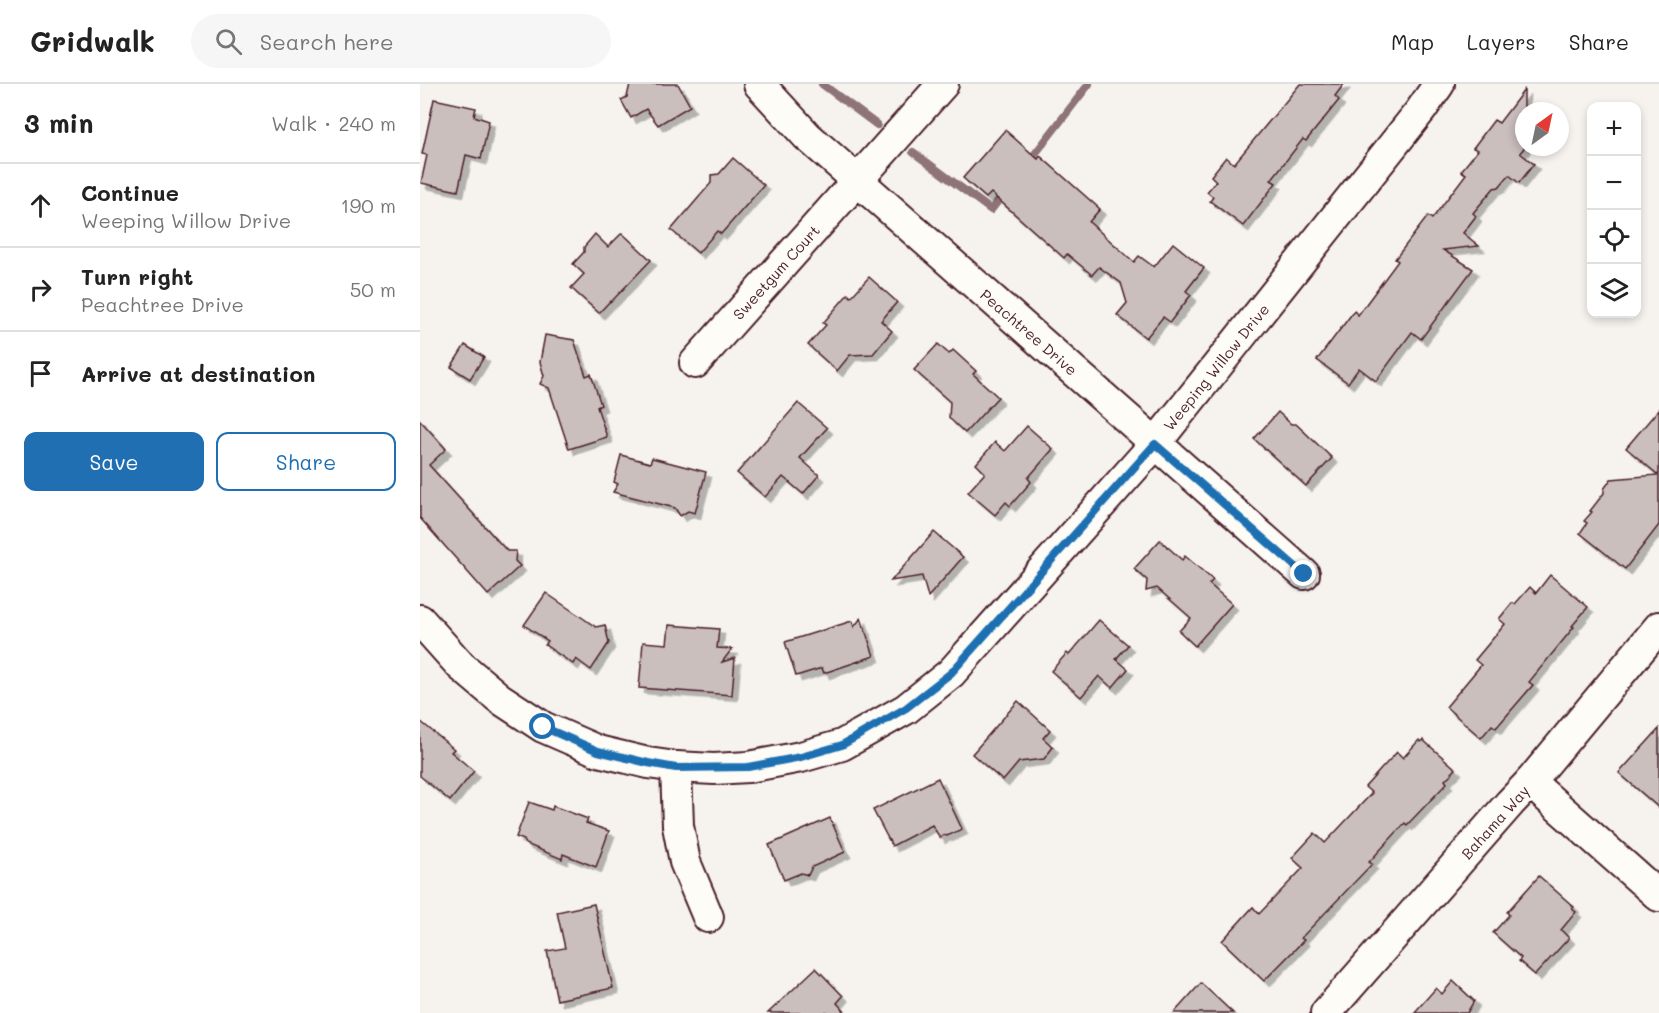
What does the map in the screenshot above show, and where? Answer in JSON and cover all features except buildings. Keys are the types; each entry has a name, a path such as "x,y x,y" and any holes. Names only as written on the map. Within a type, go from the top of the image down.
{"street":[{"name":"Peachtree Drive","path":"759,84 807,136 1304,574"},
{"name":"Sweetgum Court","path":"695,363 943,84"},
{"name":"Weeping Willow Drive","path":"420,620 461,666 499,698 543,727 598,751 676,768 748,767 801,757 842,745 906,708 951,673 1155,444 1421,110 1439,84"},
{"name":"Bahama Way","path":"1326,1013 1530,782 1659,627"},
{"path":"676,768 678,826 685,862 708,917"},
{"path":"1530,782 1659,896"}],"waterway":[{"path":"822,84 877,125"},
{"path":"1028,163 1089,84"},
{"path":"913,152 991,210 1005,192"}],"route":[{"path":"543,727 598,751 676,768 748,767 801,757 842,745 906,708 951,673 1155,444 1304,574"}]}
